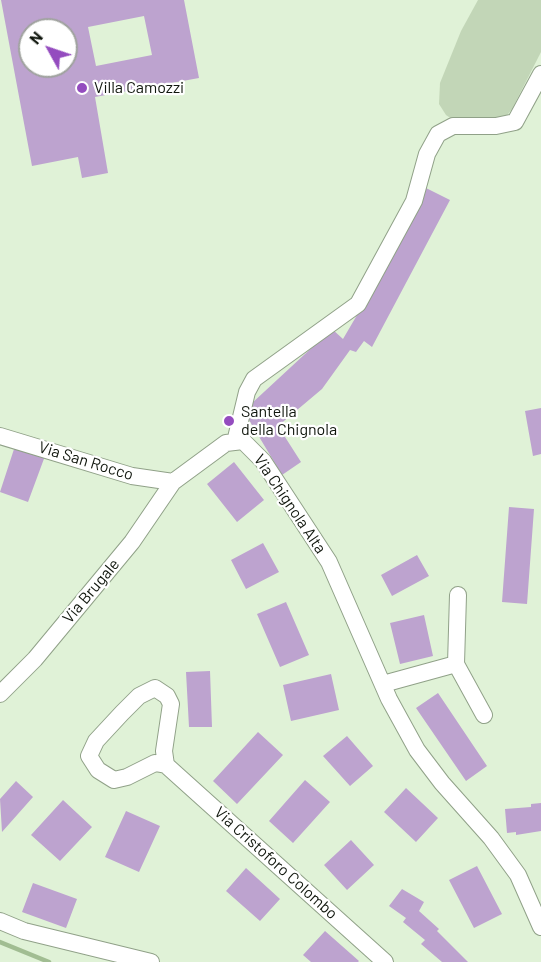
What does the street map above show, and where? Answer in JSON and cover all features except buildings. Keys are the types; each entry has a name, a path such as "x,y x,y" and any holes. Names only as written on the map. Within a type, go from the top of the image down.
{"street":[{"name":"Via Chignola Alta","path":"541,74 515,122 496,126 453,126 438,134 427,154 414,201 358,304 254,379 247,392 235,442 243,441 263,461 329,562 383,684 417,750 441,783 492,838 518,875 541,927"},
{"name":"Via San Rocco","path":"0,436 132,476 173,482"},
{"name":"Via Brugale","path":"0,694 35,659 132,542 173,482 226,443 235,442"},
{"path":"458,595 456,664 484,715"},
{"path":"383,684 456,664"},
{"path":"155,688 167,696 171,704 164,752 166,765 155,763 127,777 114,780 98,770 88,756 96,741 139,696 155,688"},
{"name":"Via Cristoforo Colombo","path":"166,765 385,962"},
{"path":"0,921 24,931 151,962"}],"green space":[{"path":"478,0 541,0 541,52 512,109 505,118 459,124 446,115 439,104 440,83 461,31"}],"waterway":[{"path":"0,942 49,962"}],"place":[{"name":"Villa Camozzi","path":"82,88"},
{"name":"Santella della Chignola","path":"229,421"}]}
